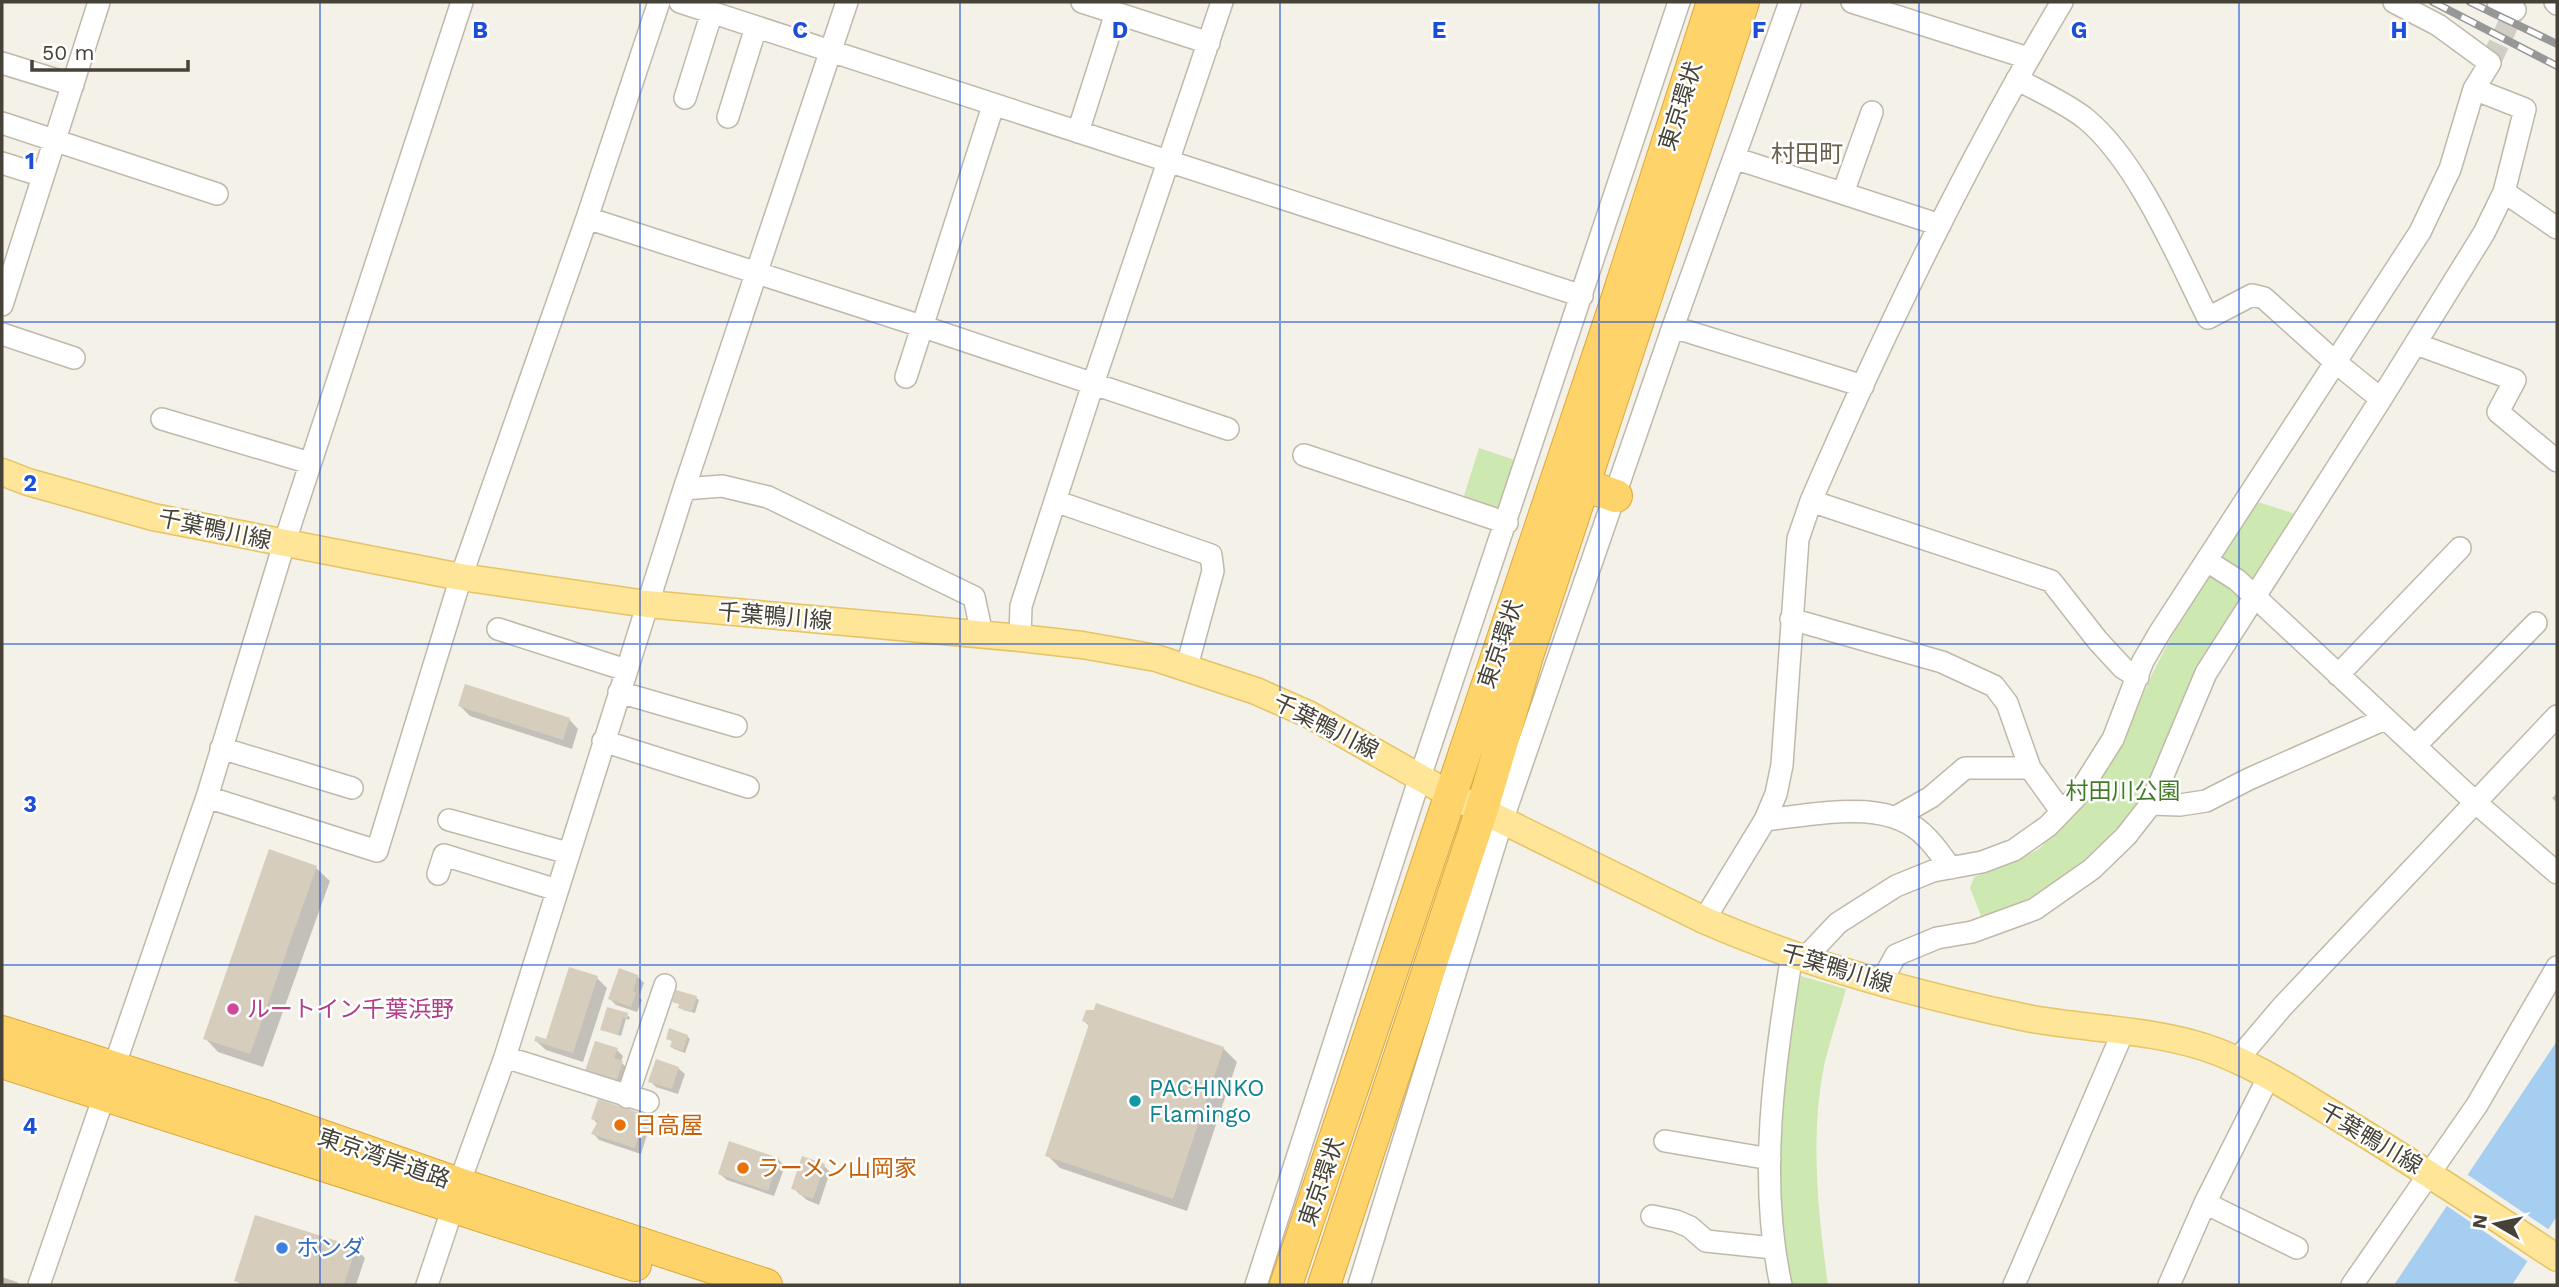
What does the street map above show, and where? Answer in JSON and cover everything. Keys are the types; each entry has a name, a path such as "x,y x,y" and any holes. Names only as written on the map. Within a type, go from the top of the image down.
{"highway":[{"name":"東京環状","path":"1286,1285 1611,319 1713,2"},
{"name":"東京環状","path":"1324,1285 1492,815 1527,656 1743,2"},
{"path":"1584,485 1616,496"},
{"name":"東京湾岸道路","path":"2,1032 114,1067 696,1285"},
{"name":"東京湾岸道路","path":"2,1062 104,1096 766,1285"},
{"name":"東京環状","path":"1318,1285 1337,1247"}],"main road":[{"name":"千葉鴨川線","path":"2,472 28,482 153,517 461,577 648,604 1082,645 1156,657 1187,666 1256,691 1310,715 1449,794 1704,920 1798,956 1881,982 2029,1018 2175,1038 2237,1060 2269,1076 2433,1176 2557,1258"}],"street":[{"path":"2,305 99,2"},
{"path":"39,1285 207,797 284,544 462,2"},
{"path":"207,797 377,851 461,577 587,218 659,2"},
{"path":"680,2 1582,296"},
{"path":"427,1285 505,1057 684,489 847,2"},
{"path":"1082,2 1209,43"},
{"path":"1020,638 1021,606 1222,2"},
{"path":"1256,1285 1420,777 1679,2"},
{"path":"1359,1285 1482,884 1492,815 1616,496 1673,327 1790,2"},
{"path":"1852,2 2028,58"},
{"path":"1704,920 1765,820 1776,794 1782,765 1798,539 1811,501 1916,269 2028,58 2062,2"},
{"path":"1781,1285 1773,1248 1770,1159 1775,1063 1798,956 1838,923 1896,886 1933,870 1982,862 2014,850 2048,826 2077,796 2113,739 2143,661 2160,632 2420,232 2450,169 2474,89 2490,63 2438,25 2394,2"},
{"path":"2498,2 2515,10 2513,2"},
{"path":"685,98 712,12"},
{"path":"1077,132 1116,13"},
{"path":"729,117 756,27"},
{"path":"2,63 73,85"},
{"path":"2017,79 2086,119 2123,158 2163,228 2208,318 2252,295 2264,298 2381,399"},
{"path":"1881,982 1896,955 1937,937 1972,932 2035,909 2092,869 2126,836 2151,804 2206,673 2416,344 2484,233 2504,192 2525,108 2474,89"},
{"path":"906,377 993,106"},
{"path":"1843,193 1872,113"},
{"path":"2,123 218,194"},
{"path":"1734,158 1940,225"},
{"path":"2,163 43,176"},
{"path":"2504,192 2557,228"},
{"path":"587,218 1228,429"},
{"path":"1673,327 1863,386"},
{"path":"2,334 74,358"},
{"path":"2416,344 2515,380 2498,412 2557,461"},
{"path":"162,419 310,463"},
{"path":"1304,455 1507,523"},
{"path":"684,489 722,486 768,497 974,597 982,635"},
{"path":"1055,501 1211,555 1213,571 1187,666"},
{"path":"1811,501 2051,581 2123,668 2138,677"},
{"path":"2339,675 2460,548"},
{"path":"2207,561 2237,580 2475,802 2557,873"},
{"path":"1791,619 1942,662 1994,687 2007,702 2030,768 2061,811"},
{"path":"2415,746 2536,623"},
{"path":"498,629 626,670"},
{"path":"619,692 736,726"},
{"path":"2237,1060 2282,1007 2557,716"},
{"path":"2151,804 2180,806 2206,801 2385,719"},
{"path":"603,741 748,787"},
{"path":"221,748 352,788"},
{"path":"1896,817 1931,797 1965,768 2030,768"},
{"path":"1765,820 1870,810 1896,817 1926,836 1951,868"},
{"path":"449,820 568,853"},
{"path":"438,874 444,855 557,890"},
{"path":"2352,1285 2433,1176 2557,967"},
{"path":"627,1097 665,985"},
{"path":"2014,1285 2123,1032"},
{"path":"505,1057 648,1102"},
{"path":"2169,1285 2205,1203 2269,1076"},
{"path":"1665,1141 1770,1159"},
{"path":"2205,1203 2297,1248"},
{"path":"1652,1216 1690,1227 1706,1241 1773,1248"}],"green space":[{"path":"1479,448 1515,460 1499,510 1463,499"},
{"name":"村田川公園","path":"2258,502 2299,515 2142,810 2101,854 2041,900 1983,921 1970,888 1974,877 2039,849 2086,803 2118,752 2153,672 2175,630"},
{"path":"1801,976 1846,989 1824,1066 1817,1121 1817,1176 1828,1285 1793,1285 1785,1263 1778,1223 1782,1077"}],"water":[{"path":"2557,1041 2557,1216 2512,1285 2394,1285"}],"pier":[{"path":"2465,1173 2551,1231 2530,1263 2444,1204"}],"building":[{"path":"465,684 570,718 563,740 458,706"},
{"path":"269,849 317,866 250,1054 203,1039"},
{"path":"569,967 598,976 573,1053 534,1041 536,1036 546,1039"},
{"path":"619,968 638,975 631,1007 608,999"},
{"path":"676,990 697,996 692,1012 678,1008 679,1004 672,1002"},
{"name":"PACHINKO Flamingo","path":"1096,1003 1224,1047 1173,1199 1045,1156 1089,1024 1082,1021 1086,1010 1094,1010"},
{"path":"607,1007 628,1013 627,1019 623,1017 618,1035 600,1030"},
{"path":"669,1028 688,1035 683,1051 670,1047 672,1041 666,1039"},
{"path":"595,1041 618,1048 614,1058 623,1061 616,1082 585,1071"},
{"path":"656,1059 679,1067 672,1089 648,1082"},
{"path":"598,1099 646,1115 635,1148 591,1134 598,1121 591,1119"},
{"path":"729,1141 779,1158 768,1191 718,1174"},
{"path":"802,1156 825,1164 813,1199 791,1189"},
{"path":"255,1215 356,1247 344,1285 248,1285 234,1281"}],"tunnel":[{"path":"2490,63 2515,10"}],"railway":[{"path":"2433,2 2557,66"},
{"path":"2470,2 2557,44"}],"place":[{"name":"ルートイン千葉浜野","path":"233,1009"},
{"name":"PACHINKO Flamingo","path":"1135,1101"},
{"name":"日高屋","path":"620,1125"},
{"name":"ラーメン山岡家","path":"743,1168"},
{"name":"ホンダ","path":"282,1248"}],"district":[{"name":"村田町","path":"1807,154"}]}
